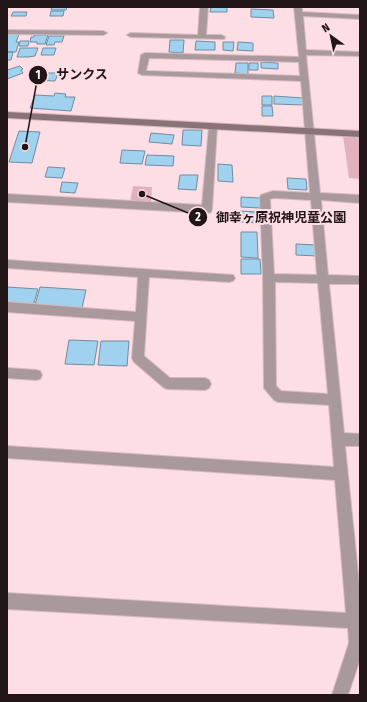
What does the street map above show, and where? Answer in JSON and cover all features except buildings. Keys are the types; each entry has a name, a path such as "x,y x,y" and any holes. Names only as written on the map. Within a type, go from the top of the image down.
{"street":[{"path":"202,37 204,7"},
{"path":"340,695 357,643 356,621 309,132 299,11 360,17"},
{"path":"7,32 103,33"},
{"path":"131,35 221,37"},
{"path":"305,79 142,73 145,55 303,56 360,54"},
{"path":"7,115 360,134"},
{"path":"7,198 207,209 212,127"},
{"path":"335,400 278,396 270,388 269,278 265,197 273,194 360,199"},
{"path":"7,264 229,278"},
{"path":"144,272 138,358 167,383 205,384"},
{"path":"269,278 360,280"},
{"path":"7,307 140,317"},
{"path":"7,373 36,375"},
{"path":"338,439 360,440"},
{"path":"7,452 342,474"},
{"path":"7,600 356,621"}],"shaded area":[{"path":"343,136 360,137 360,179 349,178"},
{"path":"133,186 152,187 151,203 130,202"}],"place":[{"name":"サンクス","path":"25,147"},
{"name":"御幸ヶ原祝神児童公園","path":"142,194"}]}
